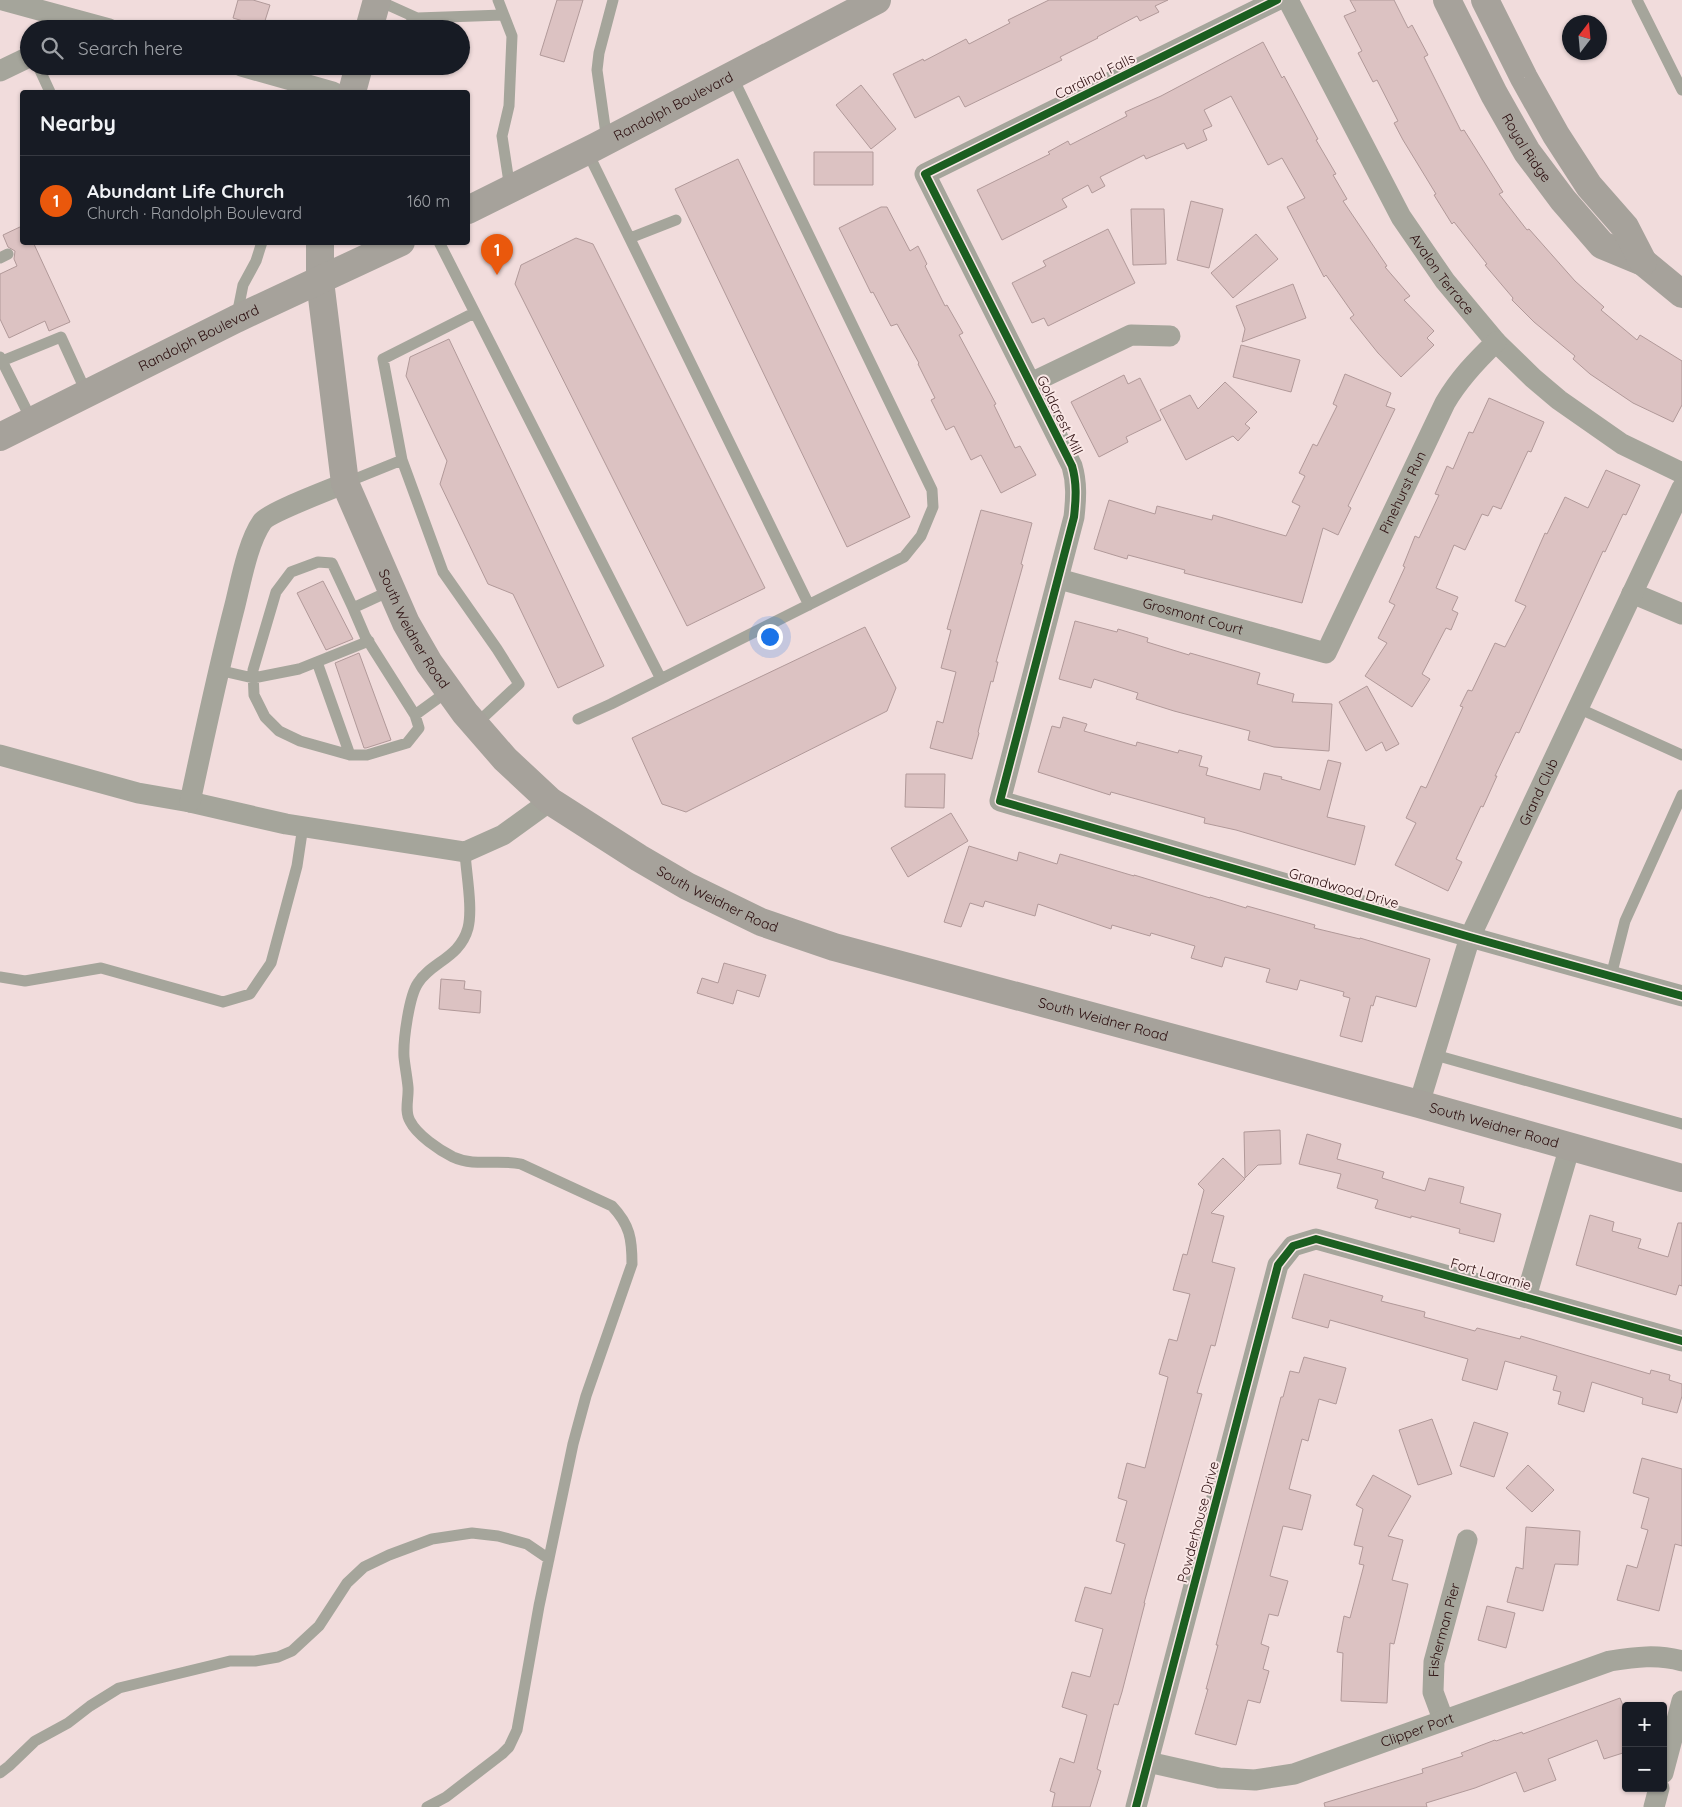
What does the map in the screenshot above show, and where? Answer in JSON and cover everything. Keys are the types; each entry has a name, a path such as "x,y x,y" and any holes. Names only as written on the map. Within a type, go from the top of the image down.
{"main road":[{"path":"371,20 377,0"},
{"name":"Randolph Boulevard","path":"470,209 597,146 877,0"},
{"name":"Royal Ridge","path":"1447,0 1494,94 1527,152 1563,200 1602,244 1643,262 1682,294"},
{"name":"Royal Ridge","path":"1485,0 1524,78 1556,135 1589,186 1626,227 1643,262"},
{"path":"353,90 357,75"},
{"name":"South Weidner Road","path":"320,245 320,281 345,483 406,623 429,663 475,725 505,759 550,801 639,858 687,886 761,922 834,946 1420,1104 1682,1178"},
{"name":"Randolph Boulevard","path":"0,437 236,319 395,245"}],"street":[{"path":"3,0 73,20"},
{"name":"Cardinal Falls","path":"925,174 1277,0"},
{"name":"Avalon Terrace","path":"1288,0 1401,217 1445,281 1496,342 1559,400 1622,444 1682,473"},
{"path":"0,71 20,61"},
{"path":"263,75 292,87 317,90"},
{"name":"Goldcrest Mill","path":"925,174 1031,382 1072,466 1075,477 1074,517 1000,801"},
{"path":"1031,382 1131,335 1170,336"},
{"name":"Pinehurst Run","path":"1326,653 1445,403 1458,382 1476,360 1496,342"},
{"path":"190,802 218,670 245,566 255,536 263,521 275,513 345,483"},
{"name":"Grand Club","path":"1420,1104 1470,937 1682,488"},
{"name":"Grosmont Court","path":"1059,579 1326,653"},
{"path":"1632,593 1682,614"},
{"path":"0,755 138,793 303,826 465,852 503,835 550,801"},
{"name":"Grandwood Drive","path":"1000,801 1470,937 1682,996"},
{"path":"1526,1297 1570,1146"},
{"name":"Fort Laramie","path":"1293,1246 1316,1239 1682,1341"},
{"name":"Powderhouse Drive","path":"1136,1807 1278,1265 1293,1246"},
{"name":"Fisherman Pier","path":"1443,1719 1433,1692 1434,1662 1467,1540"},
{"name":"Clipper Port","path":"1148,1762 1219,1778 1255,1780 1294,1774 1610,1660 1639,1656 1668,1657 1682,1661"},
{"path":"1667,1758 1682,1701"},
{"path":"1654,1807 1658,1792"}],"lane":[{"path":"377,0 417,18 503,15"},
{"path":"498,0 512,36 509,106 502,136 510,189"},
{"path":"614,0 598,53 597,146 630,238 809,605"},
{"path":"1637,0 1682,90"},
{"path":"42,75 49,90"},
{"path":"578,719 661,680 904,557 921,536 933,507 932,490 732,76"},
{"path":"630,238 676,220"},
{"path":"236,319 243,285 256,261 261,245"},
{"path":"440,245 661,680"},
{"path":"474,313 383,359 402,460 442,572 497,649 519,684 475,725"},
{"path":"32,421 1,359 61,337 87,394"},
{"path":"345,483 402,460"},
{"path":"318,562 332,562 369,641 415,715 419,728 407,743 367,755 350,755 300,741 279,731 265,717 254,695 253,670 276,592 291,572 318,562"},
{"path":"353,608 392,590"},
{"path":"218,670 253,678 299,669 369,641"},
{"path":"316,662 350,755"},
{"path":"415,715 449,690"},
{"path":"1578,708 1682,755"},
{"path":"1610,976 1625,921 1682,795"},
{"path":"0,977 25,981 101,968 223,1002 250,994 271,963 297,866 303,826"},
{"path":"426,1807 446,1797 502,1754 512,1740 516,1730 573,1444 586,1396 632,1264 629,1230 622,1217 612,1206 521,1164 510,1162 469,1162 453,1157 421,1134 410,1122 407,1114 408,1088 404,1042 412,994 422,976 448,958 460,945 468,930 470,910 465,852"},
{"path":"1435,1055 1682,1124"},
{"path":"0,1773 35,1740 68,1723 119,1688 230,1661 255,1661 278,1657 292,1651 319,1626 348,1583 364,1567 389,1555 432,1539 472,1534 498,1536 527,1544 549,1559"}],"building":[{"path":"238,0 253,0 270,5 265,20 240,20 233,18"},
{"path":"557,0 583,0 564,62 540,55"},
{"path":"1049,0 1168,0 1155,6 1159,12 1140,21 1137,16 1060,57 1062,60 965,107 959,96 915,118 893,74 923,59 924,61 966,39 969,44 1010,23 1008,20"},
{"path":"1350,0 1394,0 1408,28 1412,25 1428,55 1424,57 1461,131 1464,130 1503,192 1499,194 1527,230 1529,229 1575,281 1604,307 1601,310 1637,340 1640,335 1682,361 1682,405 1673,422 1633,403 1590,374 1573,359 1575,356 1534,322 1512,300 1513,298 1485,265 1487,264 1454,222 1452,224 1394,123 1398,121 1377,80 1373,82 1358,53 1362,51 1344,16 1356,11"},
{"path":"1263,42 1282,78 1284,76 1318,139 1316,140 1336,174 1333,175 1347,199 1343,201 1387,266 1385,267 1410,296 1404,300 1434,331 1427,338 1434,345 1401,377 1378,353 1350,318 1354,315 1326,275 1324,277 1287,207 1305,198 1282,158 1268,165 1231,96 1204,110 1212,126 1203,130 1207,140 1187,149 1184,143 1146,159 1144,155 1100,177 1105,186 1092,193 1088,185 1062,199 1067,207 1002,240 977,190 1050,154 1048,152 1068,141 1070,145 1127,116 1125,112 1161,96"},
{"path":"861,85 896,129 871,149 836,105"},
{"path":"814,152 873,152 873,185 814,185"},
{"path":"738,159 910,517 847,547 675,189"},
{"path":"1191,201 1223,209 1209,268 1177,260"},
{"path":"881,207 887,207 910,251 918,246 927,264 925,266 945,306 947,305 963,333 959,335 996,404 994,405 1015,448 1020,446 1036,475 1001,493 981,455 971,460 954,426 946,430 931,400 935,398 919,363 897,324 891,326 873,292 871,293 839,228"},
{"path":"1131,209 1164,209 1166,264 1133,265"},
{"path":"20,227 20,245 34,245 70,322 49,331 45,321 9,338 0,319 0,274 17,266 14,259 15,251 8,247 3,235"},
{"path":"1108,229 1135,283 1048,326 1044,318 1032,323 1012,283 1046,266 1043,261"},
{"path":"1256,234 1278,259 1233,298 1211,273"},
{"path":"576,238 593,244 765,588 687,626 515,284 521,265"},
{"path":"1293,284 1306,318 1242,342 1245,329 1236,306"},
{"path":"449,339 604,666 558,688 513,594 488,584 440,484 447,461 406,376 410,357"},
{"path":"1241,345 1300,360 1291,392 1233,377"},
{"path":"1345,374 1391,393 1386,406 1395,409 1348,506 1351,508 1338,535 1323,528 1302,603 1184,573 1185,570 1128,555 1127,559 1094,549 1109,500 1155,514 1157,506 1212,520 1213,515 1286,536 1300,506 1292,502 1305,476 1299,473 1313,444 1317,446 1337,406 1333,404"},
{"path":"1124,375 1128,384 1140,378 1161,420 1126,437 1128,442 1099,457 1071,402"},
{"path":"1225,382 1257,412 1245,424 1250,428 1238,441 1233,436 1186,460 1160,410 1190,395 1198,409"},
{"path":"1489,398 1544,422 1531,452 1528,451 1501,509 1493,506 1488,516 1482,514 1465,550 1454,545 1436,588 1458,597 1452,610 1458,613 1451,630 1446,628 1422,674 1430,679 1412,707 1365,676 1387,643 1378,638 1395,605 1389,602 1405,567 1403,566 1415,536 1419,538 1439,495 1435,494 1447,466 1453,469 1469,432 1473,433"},
{"path":"1606,470 1640,485 1626,515 1623,514 1605,552 1603,551 1519,733 1516,732 1495,776 1497,776 1483,807 1481,806 1456,859 1462,862 1448,891 1395,865 1416,823 1406,818 1421,786 1426,788 1463,707 1460,706 1468,690 1472,691 1495,643 1505,647 1526,606 1515,601 1545,533 1547,534 1565,497 1588,508"},
{"path":"981,510 1032,523 1021,564 1023,565 972,759 930,748 937,721 943,723 956,672 941,668 951,630 947,629"},
{"path":"323,581 353,639 326,650 297,593"},
{"path":"1075,621 1117,632 1118,629 1148,638 1147,642 1260,673 1257,684 1294,694 1292,702 1332,704 1329,751 1274,747 1248,740 1250,731 1136,699 1138,693 1094,679 1091,688 1059,679"},
{"path":"865,627 896,688 887,711 686,812 662,804 632,738"},
{"path":"359,653 391,740 366,748 364,748 335,663"},
{"path":"1367,686 1399,744 1386,751 1382,742 1366,751 1339,702"},
{"path":"1063,717 1087,724 1084,731 1136,746 1137,742 1178,753 1179,750 1202,756 1199,766 1208,768 1206,775 1260,790 1264,773 1320,790 1328,760 1341,763 1327,817 1365,826 1355,865 1236,830 1204,823 1205,818 1111,792 1110,795 1038,772 1052,726 1060,728"},
{"path":"906,774 945,774 944,808 905,807"},
{"path":"951,813 968,841 908,877 891,848"},
{"path":"969,846 1017,861 1019,852 1057,864 1060,854 1210,898 1315,925 1314,928 1360,938 1430,959 1416,1007 1376,996 1373,1006 1371,1005 1362,1042 1340,1036 1350,998 1343,996 1344,992 1300,980 1297,990 1266,982 1270,969 1225,957 1222,967 1191,958 1195,946 1151,933 1150,936 1112,925 1111,929 1038,904 1035,916 985,901 983,907 970,903 961,927 944,922"},
{"path":"724,963 766,975 759,997 737,990 733,1004 697,993 702,978 718,983"},
{"path":"441,979 465,981 464,989 481,991 480,1013 439,1009"},
{"path":"1280,1130 1281,1164 1258,1165 1245,1178 1244,1132"},
{"path":"1307,1134 1341,1144 1337,1159 1384,1172 1382,1178 1425,1191 1429,1178 1464,1187 1460,1203 1501,1214 1494,1242 1459,1233 1460,1229 1375,1208 1378,1200 1337,1188 1341,1174 1299,1164"},
{"path":"1223,1158 1245,1179 1211,1213 1224,1216 1212,1262 1235,1268 1215,1346 1211,1345 1197,1393 1202,1394 1144,1603 1122,1692 1118,1705 1114,1704 1097,1769 1101,1771 1090,1807 1052,1807 1055,1793 1050,1791 1060,1758 1074,1763 1087,1715 1062,1707 1072,1672 1090,1677 1103,1629 1075,1621 1085,1587 1111,1594 1125,1544 1116,1541 1127,1501 1118,1498 1127,1463 1145,1468 1168,1377 1159,1374 1169,1339 1177,1341 1190,1294 1173,1290 1183,1254 1187,1255 1204,1190 1198,1184"},
{"path":"1590,1215 1614,1222 1612,1231 1641,1239 1638,1248 1668,1257 1678,1223 1682,1223 1682,1286 1679,1285 1676,1295 1576,1265"},
{"path":"1304,1274 1383,1296 1381,1301 1425,1312 1424,1317 1475,1331 1477,1328 1520,1339 1521,1336 1650,1374 1651,1370 1670,1375 1669,1380 1682,1384 1682,1396 1677,1413 1642,1404 1643,1398 1592,1382 1584,1412 1558,1404 1561,1392 1553,1390 1557,1376 1505,1361 1497,1390 1462,1380 1468,1359 1330,1320 1328,1328 1292,1318"},
{"path":"1304,1357 1346,1368 1336,1404 1319,1399 1308,1441 1302,1439 1289,1489 1311,1495 1302,1530 1283,1526 1270,1576 1288,1581 1278,1616 1269,1614 1261,1644 1269,1647 1263,1669 1269,1671 1260,1703 1248,1700 1236,1745 1195,1734 1208,1689 1206,1689 1218,1645 1216,1645 1281,1397 1283,1397 1290,1371 1299,1373"},
{"path":"1432,1419 1452,1474 1418,1485 1399,1430"},
{"path":"1474,1422 1508,1433 1494,1477 1460,1466"},
{"path":"1642,1458 1682,1469 1682,1546 1675,1544 1659,1611 1617,1600 1627,1565 1637,1568 1648,1530 1641,1528 1649,1498 1633,1493"},
{"path":"1528,1465 1554,1490 1532,1512 1506,1488"},
{"path":"1373,1475 1411,1496 1388,1536 1403,1540 1392,1580 1408,1584 1394,1644 1390,1643 1387,1703 1341,1701 1343,1653 1337,1652 1344,1616 1350,1618 1364,1565 1359,1564 1363,1547 1354,1545 1363,1509 1356,1505"},
{"path":"1526,1527 1580,1531 1578,1565 1555,1564 1543,1611 1507,1602 1516,1567 1523,1569"},
{"path":"1487,1606 1515,1613 1506,1648 1478,1640"},
{"path":"1620,1698 1622,1703 1622,1753 1604,1759 1597,1740 1548,1759 1556,1780 1524,1792 1516,1772 1475,1788 1426,1803 1427,1807 1325,1807 1324,1803 1423,1773 1422,1769 1463,1756 1461,1753 1495,1740 1522,1732 1523,1734"}],"cycle path":[{"path":"1277,0 925,174 1072,466 1075,479 1074,517 1000,801 1470,937 1682,996"},
{"path":"1136,1807 1278,1265 1293,1246 1316,1239 1682,1341"}],"place":[{"name":"Abundant Life Church","path":"497,275"}]}
